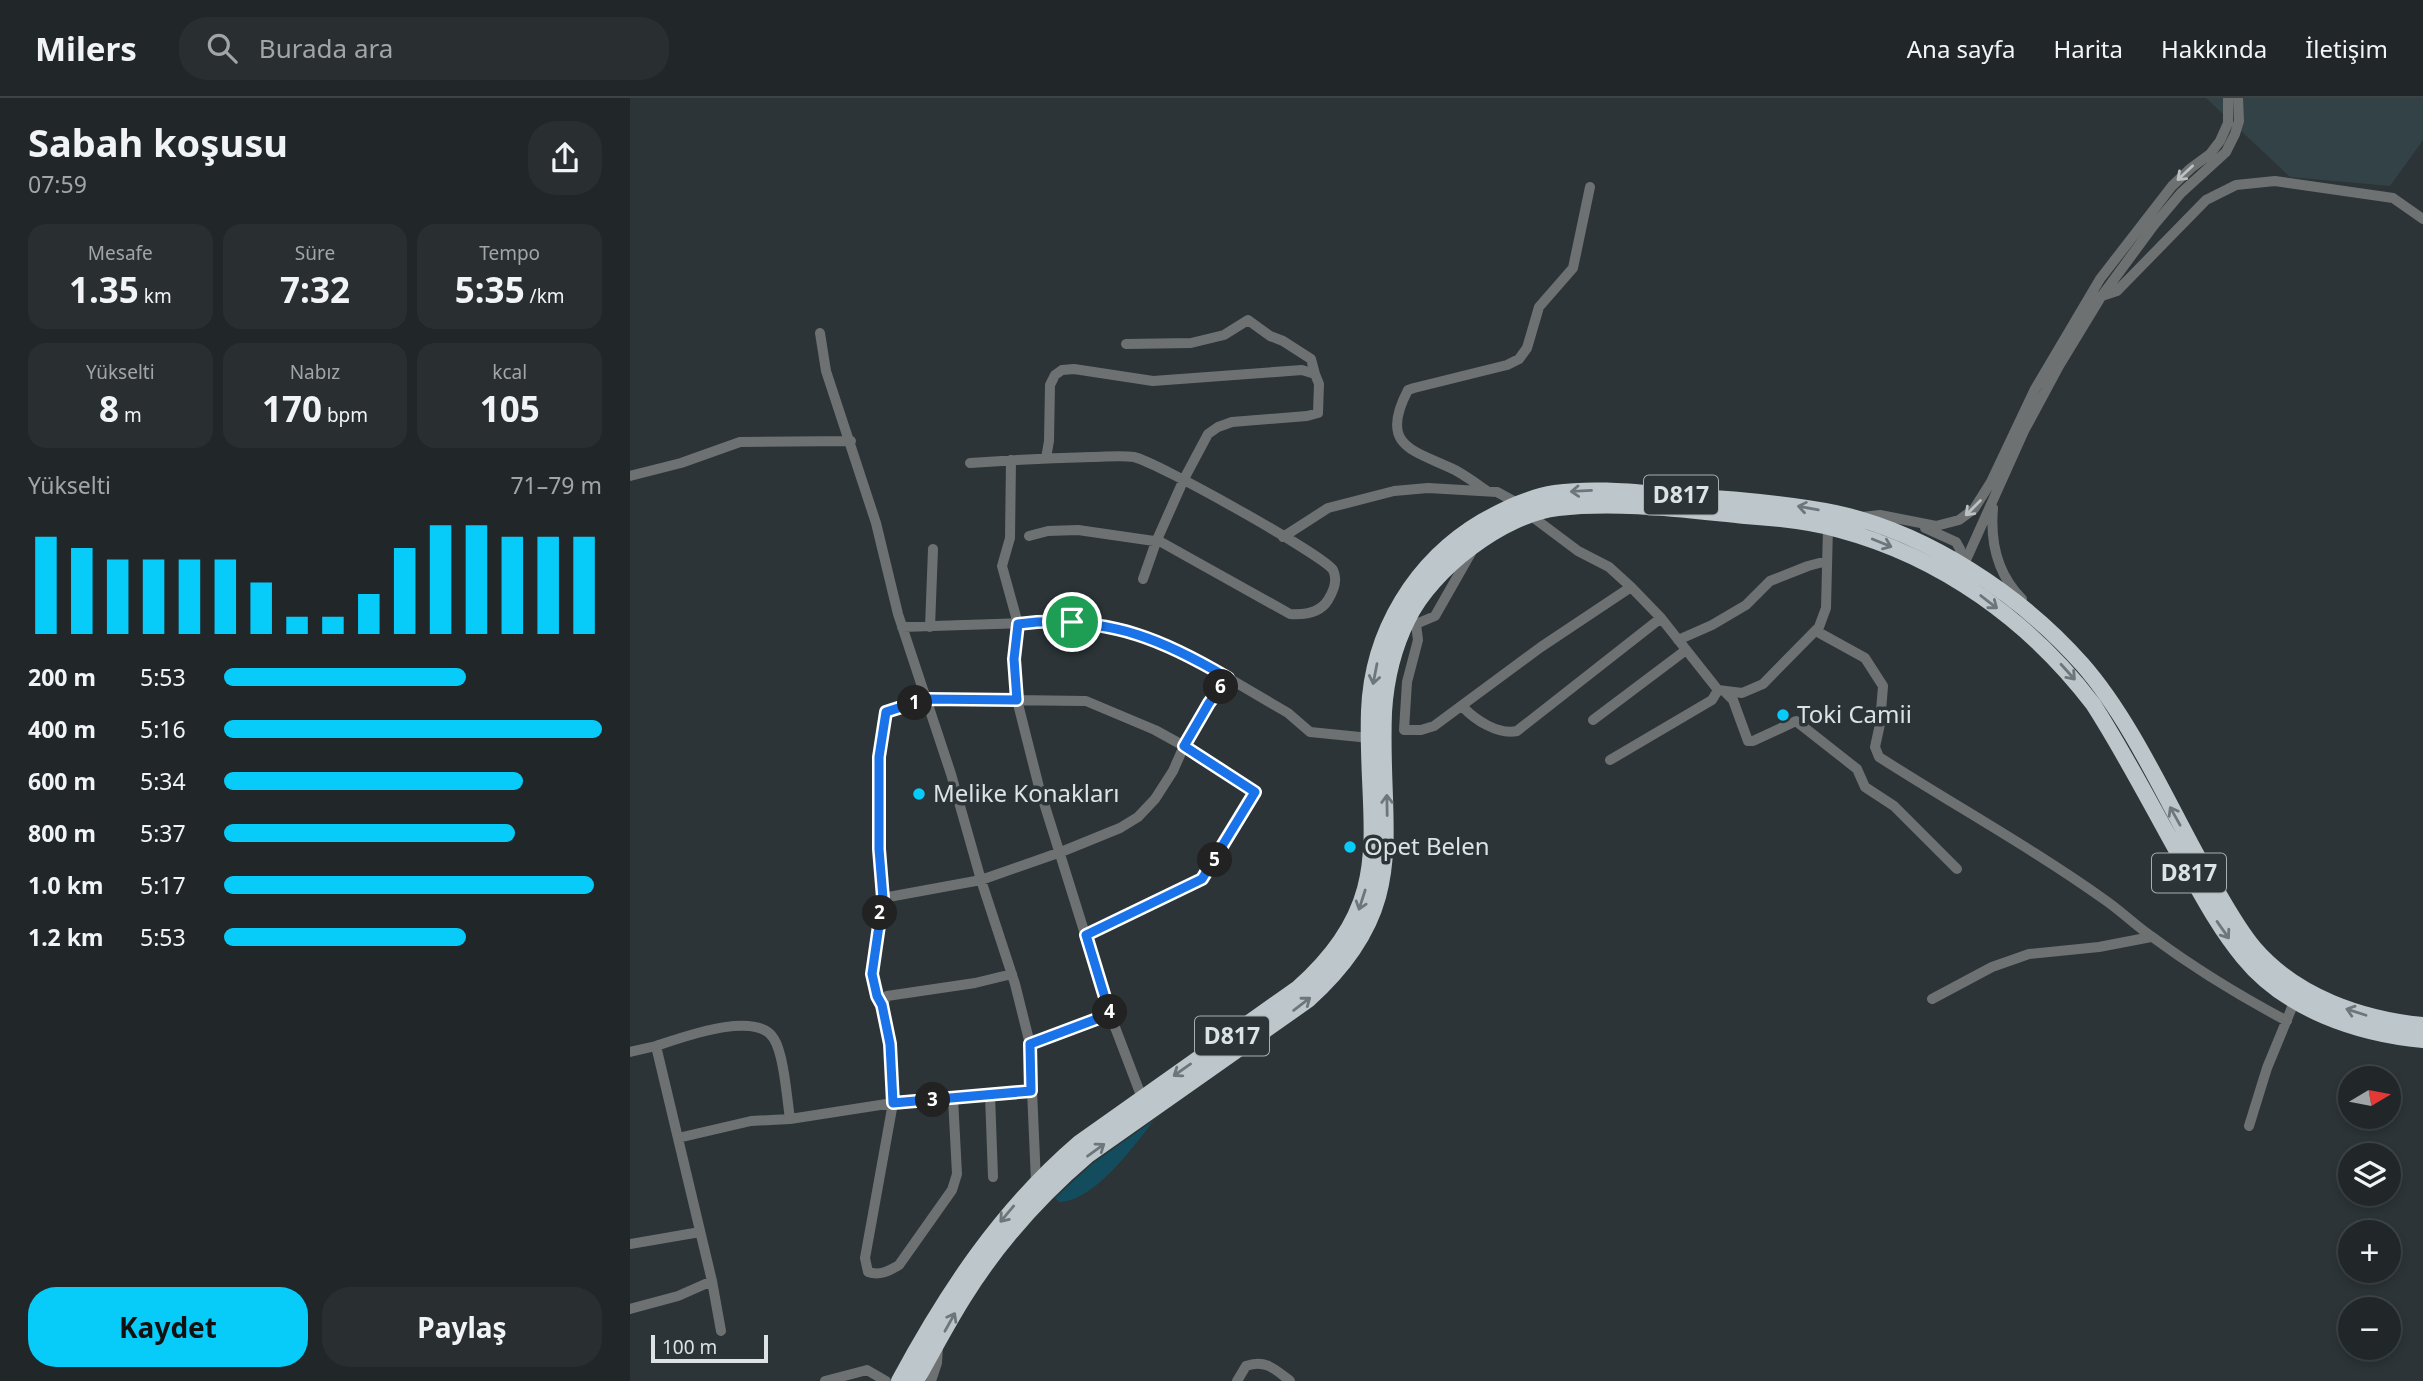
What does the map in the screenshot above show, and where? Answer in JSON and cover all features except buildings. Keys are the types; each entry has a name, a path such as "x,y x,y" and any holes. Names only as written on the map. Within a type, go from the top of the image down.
{"highway":[{"name":"D817","path":"916,1381 964,1297 990,1260 1055,1183 1088,1155 1308,1000 1332,978 1352,953 1370,922 1383,883 1387,849 1384,711 1388,678 1407,617 1415,579 1442,551 1467,531 1524,509 1553,493 1627,492 1784,504 1854,518 1921,542 2029,614 2075,657 2106,695 2228,910 2255,949 2282,974 2314,994 2352,1011 2390,1022 2423,1025"},
{"name":"D817","path":"899,1381 971,1260 1036,1182 1079,1143 1298,988 1321,968 1340,944 1356,916 1368,879 1372,848 1369,710 1382,640 1407,617 1427,589 1478,542 1506,525 1524,509 1627,507 1782,519 1828,527 1871,539 1960,570 2072,675 2115,739 2215,918 2244,959 2273,986 2301,1004 2346,1025 2377,1034 2423,1040"}],"street":[{"path":"1854,518 1880,515 1936,526 1952,523 1967,515 1980,502 2023,412 2161,198 2190,168 2216,148 2228,123 2228,98"},
{"path":"1960,570 2024,431 2095,297 2175,200 2226,152 2239,121 2238,98"},
{"path":"2095,297 2117,291 2206,200 2236,185 2275,181 2393,198 2422,216"},
{"path":"1488,491 1457,471 1415,453 1404,444 1397,432 1403,400 1408,390 1507,365 1519,359 1527,348 1539,307 1573,268 1590,187"},
{"path":"1126,344 1191,343 1224,335 1248,320 1311,359 1320,384 1318,413 1232,422 1218,427 1209,435 1184,479 1143,579"},
{"path":"820,333 826,371 851,441 902,628 1012,974 1030,1044 1036,1182"},
{"path":"1045,458 1049,441 1050,385 1055,375 1062,370 1074,369 1153,381 1302,370 1315,374"},
{"path":"630,476 681,463 740,442 851,441"},
{"path":"970,463 1045,458 1135,457 1184,479 1332,569 1335,579 1333,592 1316,611 1303,615 1290,614 1161,542 1078,530 1048,531 1029,536"},
{"path":"1011,460 1010,538 1002,566 1018,624 1014,659 1017,700 1039,787 1110,1014 1142,1098"},
{"path":"1283,537 1328,508 1368,496 1428,488 1497,492 1524,509 1578,551 1609,567 1631,587 1661,618 1721,691 1733,700 1748,741 1797,721 1857,769 1865,787 1894,806 1957,869"},
{"path":"1993,503 1993,542 1998,562 2011,589 2027,605 2029,614"},
{"path":"1922,524 1928,531 1956,542 1960,549 1960,570"},
{"path":"1721,691 1742,693 1763,684 1819,627 1826,608 1828,527"},
{"path":"930,626 933,549"},
{"path":"1678,640 1712,625 1746,605 1770,581 1827,561"},
{"path":"1407,617 1418,639 1407,682 1404,730 1422,730 1434,726 1462,707 1541,647 1631,587"},
{"path":"1462,707 1479,722 1507,732 1517,731 1661,618"},
{"path":"902,628 1072,622 1125,629 1177,650 1228,678 1288,713 1310,732 1370,738"},
{"path":"1815,631 1865,657 1883,686 1875,747 1878,757 2015,840 2106,901 2151,937 2244,998 2287,1021"},
{"path":"1593,720 1686,650"},
{"path":"883,898 981,880 1061,852 1120,828 1138,817 1155,799 1209,703 1228,678"},
{"path":"1611,760 1712,700 1721,691"},
{"path":"953,1098 957,1174 952,1190 899,1265 887,1272 867,1272 865,1258 893,1103 890,1044 872,974 883,898 879,849 879,757 886,712 926,699 1086,701 1155,730 1255,792 1202,879 1086,935"},
{"path":"1932,999 1992,967 2029,954 2099,947 2151,937"},
{"path":"882,1005 887,996 975,983 1012,974"},
{"path":"2249,1126 2267,1068 2287,1021 2301,1004"},
{"path":"1030,1044 1110,1014"},
{"path":"630,1052 714,1028 754,1026 766,1031 775,1041 779,1054 790,1119"},
{"path":"656,1046 712,1281 721,1331"},
{"path":"678,1138 751,1121 790,1119 893,1103 1031,1091"},
{"path":"990,1095 993,1177"},
{"path":"630,1244 700,1232"},
{"path":"630,1309 677,1296 712,1281"},
{"path":"931,1381 937,1363 938,1345"},
{"path":"1237,1381 1246,1366 1261,1363 1271,1366 1290,1381"},
{"path":"825,1381 867,1370 886,1381"}],"shaded area":[{"path":"2206,98 2423,98 2423,140 2390,186 2290,177"},
{"path":"1154,1120 1125,1157 1099,1183 1072,1200 1059,1202 1055,1198 1092,1164"}],"place":[{"name":"Toki Camii","path":"1783,715"},
{"name":"Melike Konakları","path":"919,794"},
{"name":"Opet Belen","path":"1350,847"}],"route":[{"path":"1072,622 1136,632 1196,659 1228,678 1209,703 1184,746 1255,792 1202,879 1086,935 1110,1014 1030,1044 1031,1091 893,1103 890,1044 872,974 883,898 879,849 879,757 886,712 926,699 1017,700 1014,659 1018,624 1072,622"}]}
